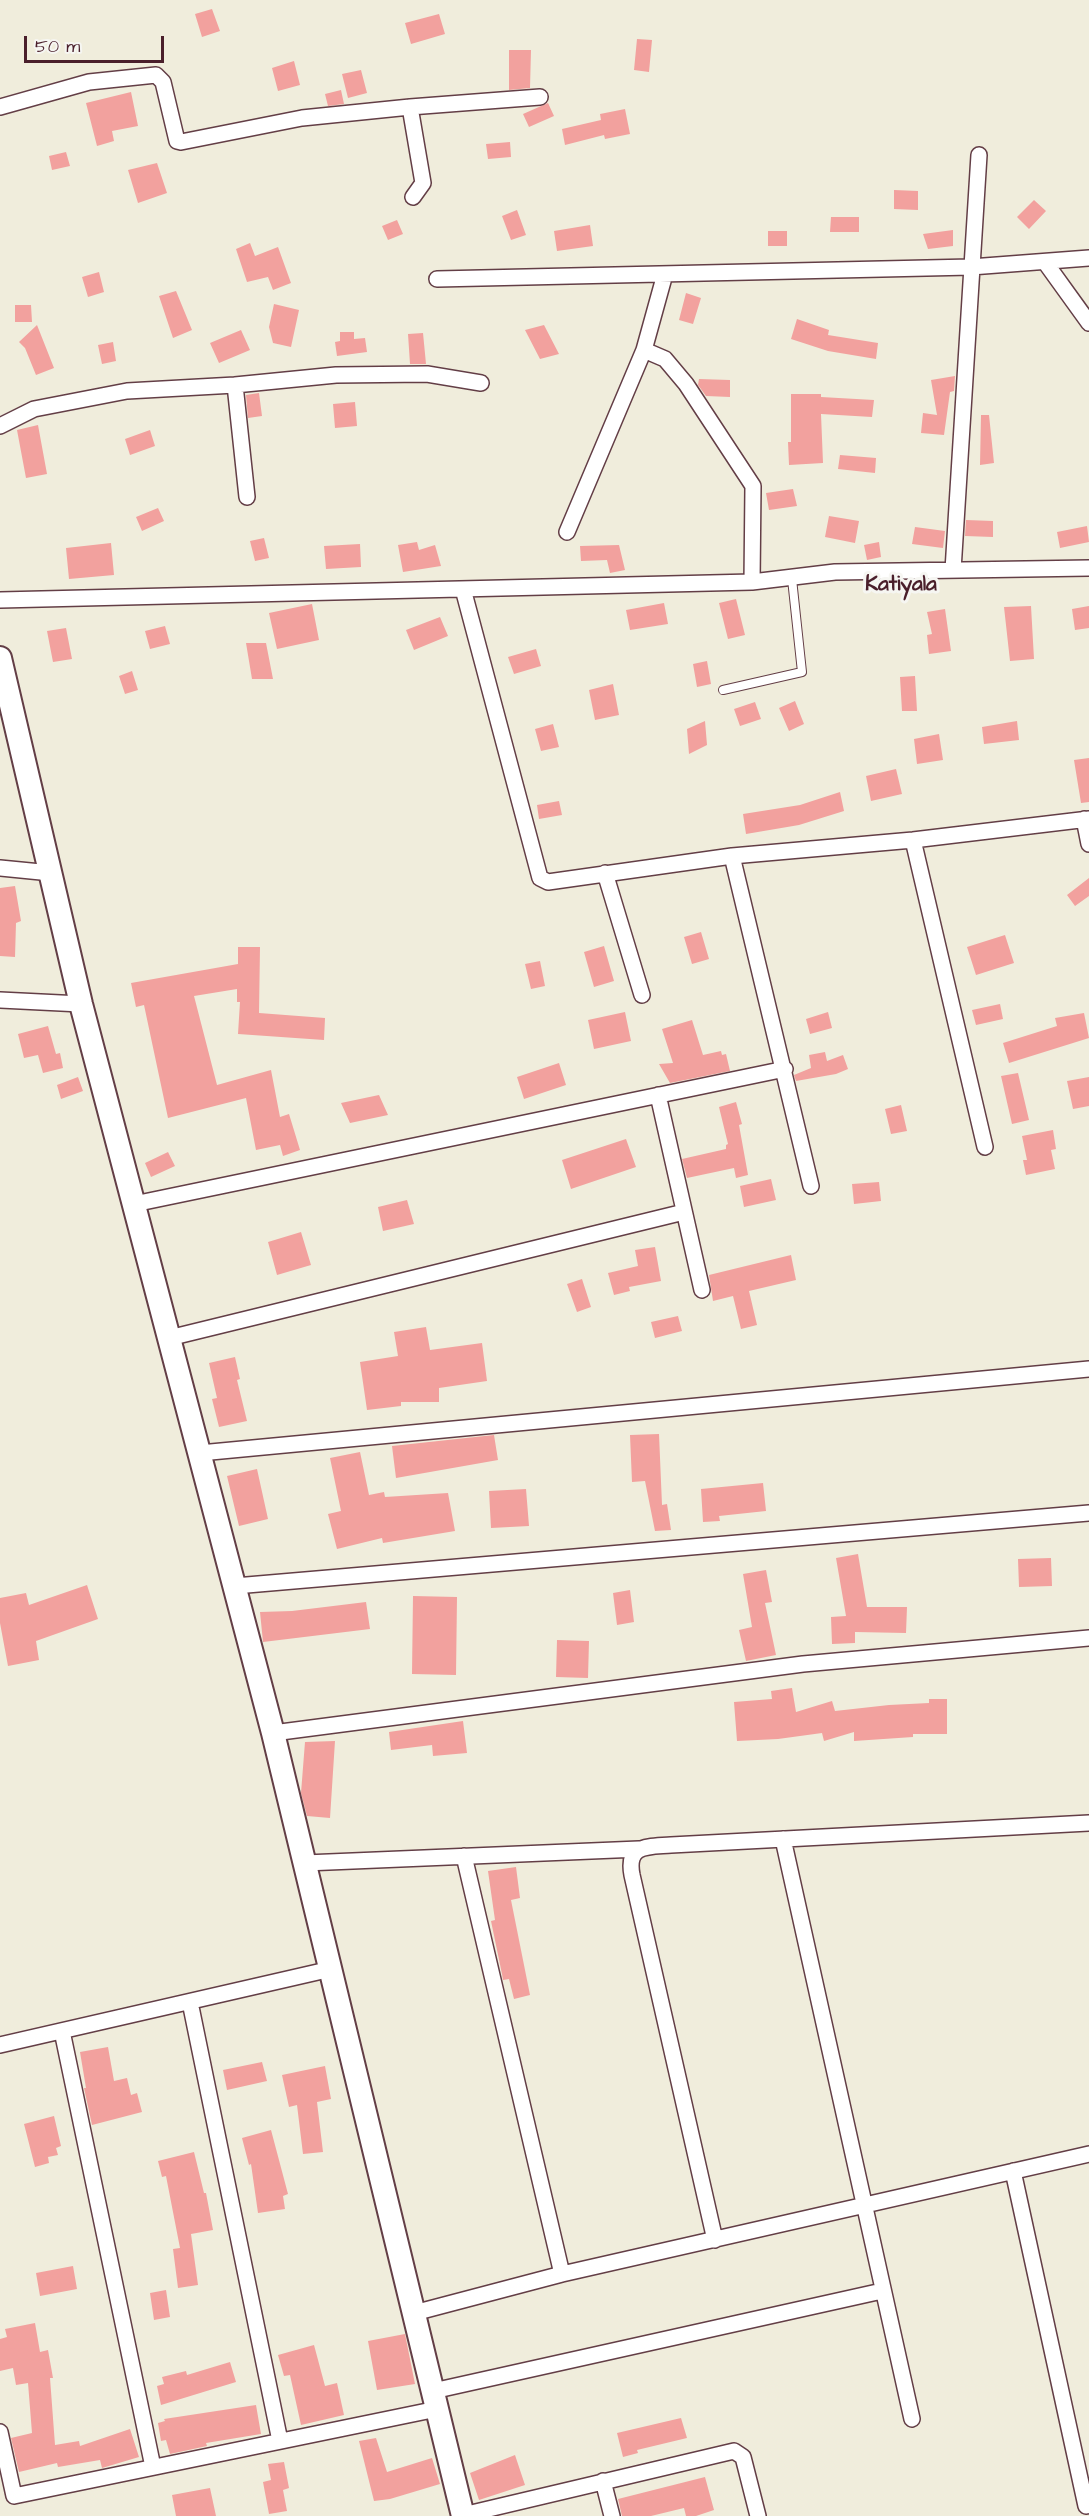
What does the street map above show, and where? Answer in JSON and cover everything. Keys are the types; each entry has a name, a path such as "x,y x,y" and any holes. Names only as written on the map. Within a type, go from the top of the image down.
{"street":[{"path":"0,107 89,82 156,75 163,82 177,141 181,142 302,118 410,107 540,98"},
{"path":"410,107 423,183 413,197"},
{"path":"953,570 979,155"},
{"path":"437,279 971,267 1089,258"},
{"path":"1045,262 1089,322"},
{"path":"567,532 644,350 665,274"},
{"path":"644,350 665,359 686,384 753,486 752,582"},
{"path":"0,426 34,409 127,391 235,385 347,375 427,374 480,383"},
{"path":"235,385 247,496"},
{"path":"0,600 752,582 792,579 835,572 1089,568"},
{"path":"463,589 540,878 548,882 732,856 913,840 1086,819 1089,844"},
{"path":"0,658 81,1004 273,1733 463,2515 734,2451 743,2457 758,2516"},
{"path":"913,840 985,1147"},
{"path":"732,856 811,1186"},
{"path":"0,868 51,873"},
{"path":"605,873 642,995"},
{"path":"0,1000 81,1004"},
{"path":"134,1204 784,1069"},
{"path":"658,1095 702,1290"},
{"path":"169,1338 684,1212"},
{"path":"200,1453 1089,1369"},
{"path":"235,1586 1089,1513"},
{"path":"273,1733 803,1664 1089,1638"},
{"path":"305,1863 639,1849 671,1845 1089,1823"},
{"path":"783,1839 912,2420"},
{"path":"639,1849 633,1855 630,1865 715,2240"},
{"path":"464,1856 562,2274"},
{"path":"0,2045 331,1969"},
{"path":"190,2002 280,2441"},
{"path":"62,2031 153,2467"},
{"path":"414,2313 562,2274 1089,2154"},
{"path":"1012,2170 1086,2506"},
{"path":"0,2432 14,2496 280,2441 435,2400 882,2291"},
{"path":"603,2481 612,2516"}],"lane":[{"path":"723,690 802,672 792,579"}],"building":[{"path":"212,9 220,31 202,37 195,14"},
{"path":"439,14 445,34 411,44 405,23"},
{"path":"637,39 652,40 649,72 634,70"},
{"path":"509,50 531,50 530,88 509,90"},
{"path":"294,61 300,85 278,91 272,68"},
{"path":"361,70 367,93 348,98 342,74"},
{"path":"341,90 344,104 328,106 325,94"},
{"path":"131,92 138,126 112,131 114,141 97,146 86,103"},
{"path":"548,103 554,116 529,127 523,114"},
{"path":"625,109 630,134 605,139 604,135 565,145 562,129 601,120 600,114"},
{"path":"510,142 511,157 488,159 486,144"},
{"path":"66,152 70,166 52,170 49,156"},
{"path":"157,163 167,193 138,203 128,170"},
{"path":"894,190 918,191 918,210 894,209"},
{"path":"1034,200 1046,211 1029,229 1017,217"},
{"path":"517,210 526,235 511,240 502,216"},
{"path":"831,217 859,217 859,232 830,232"},
{"path":"397,220 403,234 388,240 382,226"},
{"path":"590,225 593,246 557,251 554,231"},
{"path":"953,230 953,246 928,249 923,234"},
{"path":"768,231 787,231 787,246 768,246"},
{"path":"250,243 255,256 278,247 291,283 273,290 268,277 247,282 236,249"},
{"path":"99,272 104,292 88,297 82,277"},
{"path":"176,291 192,330 173,338 159,296"},
{"path":"686,293 701,298 693,324 679,320"},
{"path":"274,304 299,310 291,347 273,343 269,327"},
{"path":"15,305 31,305 32,322 15,322"},
{"path":"797,319 829,330 828,335 878,343 876,359 828,351 791,339"},
{"path":"37,325 54,368 36,375 25,348 19,342"},
{"path":"544,325 559,354 540,359 525,330"},
{"path":"241,330 250,350 219,363 210,343"},
{"path":"340,332 354,332 354,339 365,338 367,352 337,356 335,342 340,341"},
{"path":"423,333 426,364 410,364 408,334"},
{"path":"113,342 116,361 102,364 98,345"},
{"path":"955,376 954,391 950,392 944,435 921,433 923,413 937,415 931,380"},
{"path":"699,379 730,380 730,397 706,396 698,385"},
{"path":"259,393 262,416 248,418 246,395"},
{"path":"791,394 821,394 821,397 874,400 872,417 821,414 823,463 789,465"},
{"path":"355,402 357,426 335,428 333,404"},
{"path":"981,415 989,415 994,463 980,465"},
{"path":"38,425 47,474 26,478 17,430"},
{"path":"150,430 155,446 130,455 125,439"},
{"path":"840,455 876,458 875,473 838,469"},
{"path":"793,489 797,506 769,510 766,493"},
{"path":"158,508 164,521 142,531 136,517"},
{"path":"829,516 859,521 855,543 825,537"},
{"path":"966,520 993,521 993,537 965,536"},
{"path":"1087,526 1089,542 1060,548 1057,532"},
{"path":"915,527 945,531 943,548 912,544"},
{"path":"264,538 269,558 255,561 250,541"},
{"path":"417,542 419,550 435,545 441,566 403,572 398,545"},
{"path":"879,542 881,557 867,560 864,545"},
{"path":"111,543 114,575 69,579 66,548"},
{"path":"360,544 361,567 326,569 324,546"},
{"path":"619,545 625,570 610,573 607,560 581,561 580,546"},
{"path":"736,599 745,635 728,639 719,603"},
{"path":"664,603 668,624 630,630 626,610"},
{"path":"312,604 319,640 277,649 269,613"},
{"path":"1031,606 1034,659 1010,661 1004,607"},
{"path":"1089,606 1089,628 1075,630 1072,609"},
{"path":"945,609 951,651 929,654 927,635 932,634 927,612"},
{"path":"440,617 448,636 414,650 406,630"},
{"path":"165,626 170,644 150,649 145,631"},
{"path":"66,628 72,659 53,662 47,631"},
{"path":"246,643 266,643 273,679 252,679"},
{"path":"536,649 541,666 514,674 508,657"},
{"path":"707,661 711,684 697,687 693,664"},
{"path":"132,671 138,690 125,694 119,676"},
{"path":"915,676 917,711 902,711 900,677"},
{"path":"613,684 619,715 595,720 589,690"},
{"path":"795,701 804,724 789,731 779,708"},
{"path":"755,702 761,719 740,726 734,709"},
{"path":"705,721 707,745 689,754 687,729"},
{"path":"1017,721 1019,740 984,744 982,727"},
{"path":"553,724 559,747 541,751 535,729"},
{"path":"939,734 943,760 917,764 914,739"},
{"path":"1089,758 1089,802 1081,803 1074,760"},
{"path":"896,769 902,794 871,801 866,776"},
{"path":"840,792 844,811 799,825 746,834 743,814 800,805"},
{"path":"559,801 562,815 539,819 537,805"},
{"path":"1089,878 1089,896 1075,906 1067,895"},
{"path":"15,886 21,921 16,923 15,957 0,956 0,888"},
{"path":"701,932 709,959 692,964 684,937"},
{"path":"1005,935 1014,963 976,975 967,947"},
{"path":"604,946 614,981 594,987 584,952"},
{"path":"238,947 260,947 259,1013 325,1018 324,1040 238,1034 240,1002 237,1002 237,989 194,996 217,1085 271,1070 280,1117 289,1114 300,1150 283,1156 280,1145 256,1150 246,1098 168,1118 144,1005 136,1007 131,983 238,964"},
{"path":"540,961 545,986 531,989 525,964"},
{"path":"1000,1004 1003,1019 976,1025 972,1010"},
{"path":"625,1012 631,1041 594,1049 588,1020"},
{"path":"828,1012 832,1028 810,1034 806,1019"},
{"path":"1084,1013 1089,1038 1009,1063 1003,1043 1057,1026 1055,1018"},
{"path":"692,1020 703,1055 721,1051 722,1055 726,1054 730,1071 670,1083 659,1064 673,1063 662,1029"},
{"path":"48,1026 56,1054 60,1053 63,1068 43,1073 38,1055 24,1058 18,1034"},
{"path":"825,1052 827,1061 843,1055 848,1069 836,1074 796,1081 794,1075 811,1068 809,1055"},
{"path":"559,1063 566,1085 524,1099 517,1077"},
{"path":"1018,1073 1029,1120 1012,1124 1001,1076"},
{"path":"78,1077 83,1091 61,1099 57,1085"},
{"path":"1089,1077 1089,1106 1073,1109 1067,1081"},
{"path":"379,1095 388,1115 350,1123 341,1103"},
{"path":"736,1102 742,1124 739,1125 748,1175 736,1178 734,1168 687,1178 682,1159 726,1149 728,1144 719,1107"},
{"path":"901,1105 907,1131 891,1134 885,1109"},
{"path":"1053,1130 1056,1149 1051,1150 1055,1169 1026,1175 1023,1160 1027,1160 1022,1136"},
{"path":"626,1139 636,1167 571,1189 562,1160"},
{"path":"168,1152 175,1166 151,1177 145,1163"},
{"path":"771,1179 776,1200 744,1207 740,1186"},
{"path":"879,1182 881,1201 854,1204 852,1184"},
{"path":"407,1200 414,1224 383,1231 378,1207"},
{"path":"301,1232 311,1265 277,1275 268,1242"},
{"path":"655,1247 661,1281 629,1287 630,1291 614,1295 608,1273 638,1266 635,1250"},
{"path":"791,1255 796,1280 749,1291 757,1325 741,1329 733,1296 713,1301 709,1275"},
{"path":"582,1279 591,1307 577,1312 567,1284"},
{"path":"678,1316 682,1331 655,1338 651,1322"},
{"path":"426,1327 430,1350 482,1343 487,1381 439,1388 439,1402 401,1402 401,1406 367,1410 360,1362 398,1356 394,1332"},
{"path":"235,1357 240,1379 237,1380 247,1421 219,1427 212,1399 217,1398 209,1363"},
{"path":"659,1434 662,1505 667,1504 671,1530 655,1531 645,1481 632,1482 630,1435"},
{"path":"494,1435 498,1460 396,1478 392,1446"},
{"path":"360,1452 369,1495 384,1492 385,1497 448,1493 455,1531 383,1543 382,1538 337,1549 328,1514 341,1511 330,1458"},
{"path":"257,1469 268,1519 239,1526 227,1476"},
{"path":"763,1483 766,1511 719,1516 720,1521 703,1522 701,1489"},
{"path":"526,1489 529,1526 491,1528 489,1491"},
{"path":"858,1554 867,1607 907,1607 906,1633 855,1632 855,1643 832,1644 831,1617 846,1616 836,1558"},
{"path":"1051,1558 1052,1586 1019,1587 1018,1559"},
{"path":"766,1570 772,1602 765,1603 776,1655 746,1661 739,1630 752,1627 743,1574"},
{"path":"87,1585 98,1619 36,1641 39,1660 8,1666 0,1623 0,1598 26,1593 29,1605"},
{"path":"630,1590 634,1622 617,1625 613,1593"},
{"path":"413,1596 457,1597 456,1675 412,1674"},
{"path":"366,1602 370,1629 263,1642 260,1612 292,1611"},
{"path":"557,1640 589,1641 588,1678 556,1677"},
{"path":"792,1688 796,1712 832,1701 835,1711 929,1703 929,1699 947,1699 947,1734 913,1734 913,1737 854,1741 854,1732 824,1741 822,1733 778,1739 737,1741 734,1702 772,1699 771,1691"},
{"path":"463,1721 467,1753 433,1756 432,1745 391,1750 389,1732"},
{"path":"335,1741 330,1818 307,1816 301,1793 305,1742"},
{"path":"516,1867 520,1898 511,1900 530,1995 514,1999 509,1979 503,1980 491,1921 495,1920 488,1871"},
{"path":"108,2047 114,2081 127,2078 131,2095 137,2093 142,2112 92,2125 84,2088 86,2088 80,2052"},
{"path":"262,2062 267,2081 227,2090 223,2070"},
{"path":"325,2066 331,2099 317,2102 323,2152 303,2154 297,2105 289,2107 282,2075"},
{"path":"54,2116 61,2146 56,2148 58,2155 48,2157 49,2163 35,2167 24,2124"},
{"path":"271,2130 288,2194 283,2196 285,2209 258,2213 251,2164 249,2165 242,2138"},
{"path":"194,2152 204,2193 206,2193 213,2230 191,2234 198,2285 178,2288 173,2249 180,2248 166,2176 162,2177 158,2161"},
{"path":"73,2266 77,2289 40,2296 36,2273"},
{"path":"166,2290 170,2317 154,2320 150,2293"},
{"path":"35,2323 40,2352 48,2350 53,2378 50,2378 55,2445 79,2441 80,2446 130,2429 139,2457 102,2468 100,2460 58,2467 57,2463 19,2472 11,2438 32,2433 28,2383 16,2385 13,2368 0,2371 0,2339 7,2337 5,2329"},
{"path":"405,2334 415,2384 377,2390 368,2341"},
{"path":"314,2345 325,2386 337,2383 344,2415 301,2425 290,2375 284,2376 278,2355"},
{"path":"230,2362 236,2382 161,2405 157,2386 164,2384 162,2377 186,2371 187,2375"},
{"path":"256,2405 261,2434 206,2443 207,2446 170,2454 166,2440 161,2441 158,2423 165,2421 164,2419"},
{"path":"681,2418 687,2438 637,2450 638,2453 623,2457 617,2433"},
{"path":"376,2438 387,2472 432,2458 440,2484 390,2499 374,2501 359,2441"},
{"path":"515,2455 525,2485 479,2500 470,2473"},
{"path":"284,2462 289,2488 283,2490 287,2511 269,2514 263,2482 271,2480 268,2464"},
{"path":"705,2477 714,2510 696,2516 686,2516 684,2508 651,2516 622,2516 618,2499"},
{"path":"210,2488 216,2516 176,2516 172,2495"}],"district":[{"name":"Katiyala","path":"901,586"}]}
